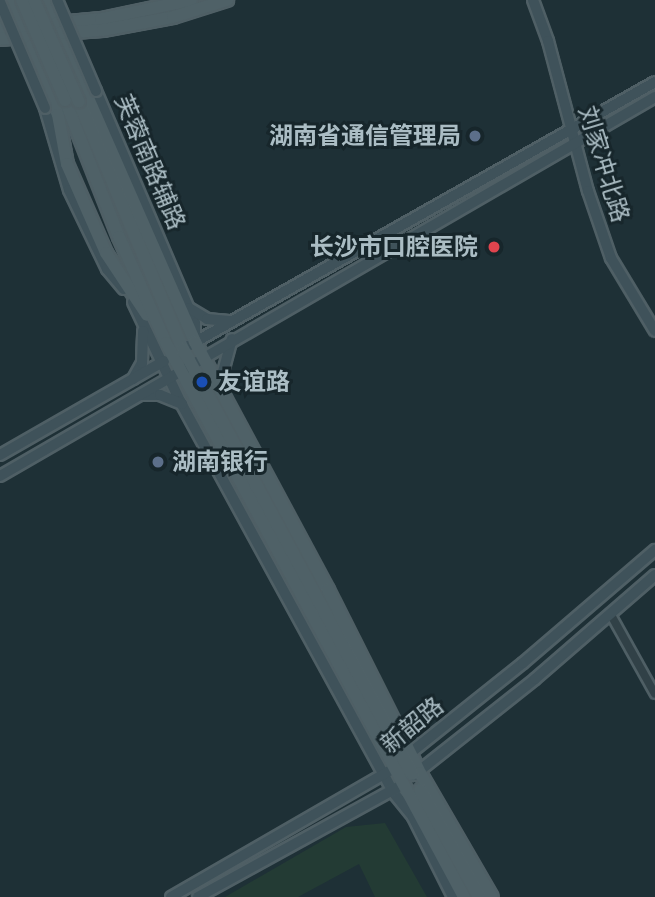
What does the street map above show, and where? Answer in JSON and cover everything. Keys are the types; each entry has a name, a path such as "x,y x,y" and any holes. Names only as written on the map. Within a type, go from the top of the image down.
{"main road":[{"path":"9,0 58,115 68,164 161,363 182,404 398,763"},
{"path":"22,0 151,273 178,353 407,781 479,897"},
{"path":"34,0 118,237 166,343"},
{"path":"45,0 195,342 464,897"},
{"name":"芙蓉南路辅路","path":"57,0 189,308 195,323 195,342"},
{"path":"0,28 23,31 57,28 191,0"},
{"path":"57,28 103,30 173,17 227,0"},
{"name":"刘家冲北路","path":"536,0 611,258 655,331"},
{"path":"0,2 45,108 69,190 107,269 130,295"},
{"path":"0,39 23,31"},
{"path":"0,476 575,135 655,82"},
{"path":"0,455 232,321 575,135 655,97"},
{"name":"刘家冲北路","path":"575,135 618,255 655,317"},
{"path":"114,266 166,343 178,353"},
{"path":"151,273 182,292"},
{"path":"189,308 208,319 232,321"},
{"path":"133,379 142,363 142,321"},
{"path":"222,393 222,372 232,339"},
{"path":"138,396 160,395 182,404"},
{"name":"新韶路","path":"171,897 398,763 523,663 655,550"},
{"name":"新韶路","path":"198,897 407,781 611,615 655,575"},
{"path":"407,781 413,817 453,897"},
{"path":"407,781 492,897"}],"street":[{"path":"611,615 655,694"}],"green space":[{"path":"385,823 427,897 375,897 359,864 298,897 225,897 346,827"}],"place":[{"name":"湖南省通信管理局","path":"475,136"},
{"name":"长沙市口腔医院","path":"494,247"},
{"name":"友谊路","path":"202,382"},
{"name":"湖南银行","path":"158,462"}]}
